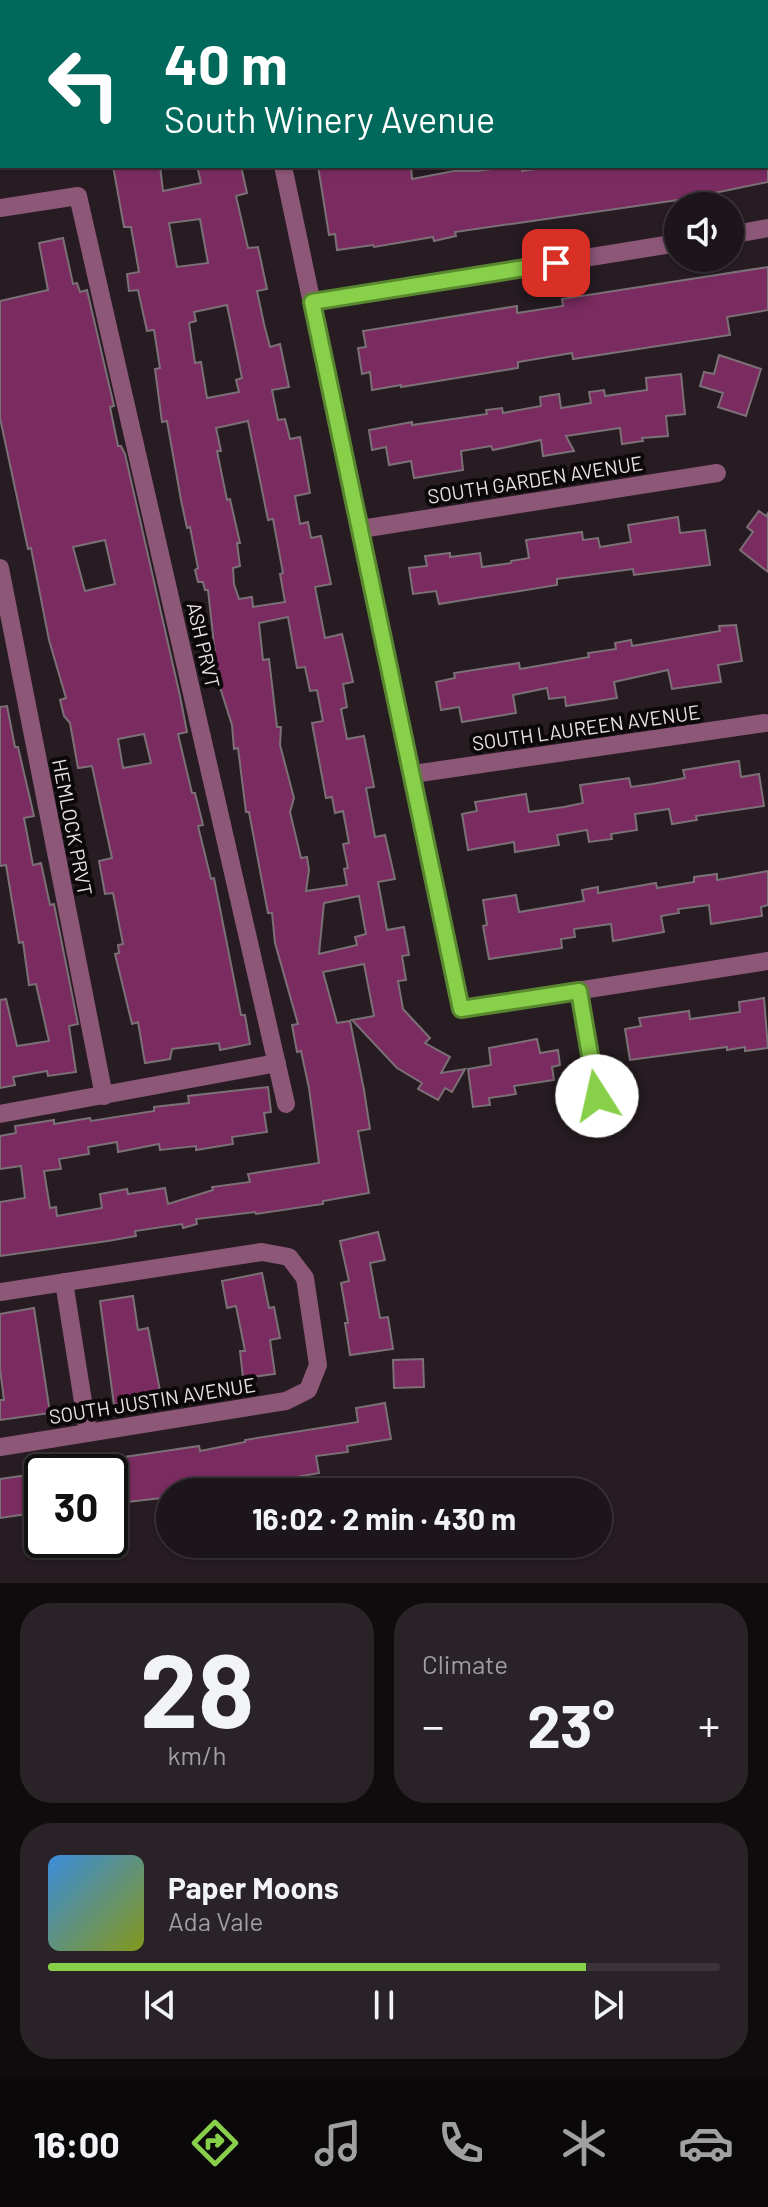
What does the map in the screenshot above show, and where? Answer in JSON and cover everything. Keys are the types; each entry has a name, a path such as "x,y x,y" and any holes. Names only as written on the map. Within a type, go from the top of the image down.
{"street":[{"path":"283,168 461,1009 768,961"},
{"name":"ASH PRVT","path":"0,208 78,196 286,1104"},
{"path":"744,232 768,228"},
{"path":"312,302 664,245"},
{"name":"SOUTH GARDEN AVENUE","path":"361,529 717,473"},
{"name":"HEMLOCK PRVT","path":"0,568 104,1096"},
{"name":"SOUTH LAUREEN AVENUE","path":"413,774 765,723"},
{"path":"579,991 597,1096"},
{"path":"0,1114 277,1063"},
{"name":"SOUTH JUSTIN AVENUE","path":"0,1447 286,1401 308,1390 318,1365 305,1278 289,1257 262,1252 64,1282"},
{"path":"0,1292 64,1282 88,1433"}],"building":[{"path":"113,168 160,168 163,191 201,183 197,168 241,168 247,193 236,196 248,248 258,247 267,289 257,291 270,347 280,344 289,387 272,390 278,420 285,419 290,439 300,437 310,493 295,496 300,524 308,522 311,538 321,536 331,584 315,587 325,638 342,634 353,682 343,684 347,707 341,709 347,739 364,736 374,787 366,788 375,837 385,835 395,879 378,882 387,930 404,927 409,955 402,956 406,980 398,981 403,1009 430,1038 425,1043 450,1057 441,1073 465,1069 452,1092 445,1088 438,1100 418,1089 422,1083 397,1068 352,1020 374,1016 364,964 323,972 337,1023 350,1021 370,1129 358,1131 369,1193 323,1201 323,1204 196,1219 197,1224 183,1228 182,1224 135,1231 136,1236 0,1256 0,1202 25,1198 21,1166 0,1169 0,1136 16,1133 15,1126 54,1120 54,1124 90,1118 91,1121 189,1103 188,1096 268,1087 271,1112 264,1113 267,1132 232,1137 233,1144 196,1150 196,1146 160,1150 159,1144 118,1152 117,1142 88,1147 89,1154 59,1159 61,1169 44,1171 50,1208 56,1207 57,1216 102,1208 100,1194 127,1189 128,1194 165,1188 168,1204 213,1190 212,1187 250,1182 248,1174 319,1163 309,1088 292,1025 298,1024 275,943 272,913 268,913 249,812 246,812 238,748 234,749 232,725 218,681 208,590 205,590 203,582 198,582 195,570 198,568 181,500 167,421 162,422 155,369 160,368 154,330 147,331 138,290 129,291 127,274 139,272 131,227 124,227","holes":["200,219 208,263 177,267 169,223","227,305 242,378 236,380 239,392 207,398 201,362 195,363 189,323 196,321 194,312","248,421 268,520 273,519 285,602 253,607 252,597 239,599 234,584 233,568 240,566 237,543 240,543 230,499 227,500 217,451 221,451 216,428","288,617 297,668 305,667 310,691 317,690 323,721 312,723 326,798 332,797 335,813 343,811 349,843 343,844 348,868 344,869 347,885 306,891 307,857 301,858 290,812 294,798 280,745 281,727 277,727 269,659 263,660 259,623","359,896 366,934 355,937 357,945 319,954 324,903"]},
{"path":"318,168 411,168 412,179 454,171 498,168 522,168 522,171 543,168 768,168 768,182 719,192 664,192 664,202 455,232 456,236 434,241 433,237 337,250 335,234 329,235"},
{"path":"63,238 73,284 77,283 80,292 87,290 114,406 110,407 118,446 125,454 180,696 187,732 178,734 203,825 198,826 211,879 214,878 241,1015 245,1015 250,1044 220,1050 219,1043 172,1049 170,1059 145,1063 138,1022 132,1024 115,954 119,953 118,945 123,944 113,893 105,894 99,861 112,858 92,766 78,768 70,723 64,716 60,700 66,698 49,640 0,418 0,301 48,290 39,243","holes":["105,540 115,584 85,591 73,547","144,734 151,763 123,768 118,739"]},
{"path":"768,267 768,310 727,317 730,335 573,359 572,353 518,362 518,368 401,387 372,390 370,372 362,374 358,348 366,347 363,331 517,306 517,313 563,306 562,299"},
{"path":"719,355 761,369 746,416 718,407 723,393 700,386 704,372 714,374"},
{"path":"681,374 685,414 666,416 668,436 642,438 643,441 622,444 620,428 566,436 574,451 543,456 541,440 493,450 491,446 461,451 463,470 414,478 411,461 389,465 386,447 372,450 369,430 487,414 486,410 502,408 503,413 541,406 540,397 559,394 561,408 591,403 589,392 604,390 605,396 647,390 646,378"},
{"path":"759,511 766,516 768,513 768,572 740,550 753,532 747,527"},
{"path":"678,517 680,533 705,530 710,565 634,575 633,569 557,579 557,585 439,604 436,591 413,594 409,568 427,566 425,556 480,553 482,567 511,563 529,558 526,540 582,532 583,540 598,538 600,547 631,542 628,525"},
{"path":"736,625 742,661 718,665 721,682 672,689 668,670 614,682 617,698 566,706 565,697 549,699 547,688 513,695 516,713 462,722 459,707 441,710 436,682 455,678 454,673 519,663 520,669 589,657 588,653 616,649 615,643 631,640 632,646 720,631 719,626"},
{"path":"7,706 34,816 24,818 33,865 41,863 50,905 54,904 78,1024 69,1026 76,1072 48,1076 47,1071 13,1077 15,1085 0,1088 0,1000 6,999 17,1046 49,1041 36,984 29,985 6,865 0,866 0,707"},
{"path":"739,761 741,777 759,774 764,806 696,816 697,820 672,824 669,809 635,814 637,830 611,834 612,839 589,842 587,830 557,835 559,845 515,852 514,842 468,850 462,814 477,811 475,802 526,794 529,812 564,807 583,803 580,785 629,778 631,787 652,784 685,778 683,770"},
{"path":"768,871 768,905 761,907 762,916 711,924 709,905 678,909 679,913 661,916 664,932 613,941 611,924 574,929 575,937 561,939 562,948 489,959 483,926 487,925 483,900 516,895 519,912 584,901 582,890 598,887 598,893 656,883 657,888 694,882 694,877 717,874 717,880"},
{"path":"764,998 768,1048 745,1051 745,1047 727,1050 727,1047 630,1060 625,1029 641,1026 639,1018 689,1011 690,1019 740,1012 739,1002"},
{"path":"537,1039 540,1053 558,1050 560,1065 552,1067 554,1080 514,1086 516,1094 489,1098 490,1105 473,1107 468,1069 491,1065 489,1048"},
{"path":"378,1232 385,1260 370,1263 380,1318 388,1317 393,1349 350,1355 341,1283 349,1281 340,1241"},
{"path":"262,1273 269,1308 274,1307 280,1338 270,1340 275,1374 243,1378 240,1351 245,1351 236,1306 227,1308 222,1281"},
{"path":"133,1296 138,1330 148,1328 161,1396 114,1405 100,1301"},
{"path":"34,1308 50,1413 0,1420 0,1400 4,1400 0,1369 0,1314"},
{"path":"423,1359 424,1387 394,1388 393,1360"},
{"path":"385,1403 391,1439 347,1446 348,1452 316,1456 319,1473 291,1478 156,1478 156,1499 128,1502 128,1456 199,1446 200,1451 245,1440 358,1422 356,1408"},
{"path":"24,1476 24,1514 0,1518 0,1479"}],"route":[{"path":"556,263 312,302 461,1009 579,991 597,1096"}]}
